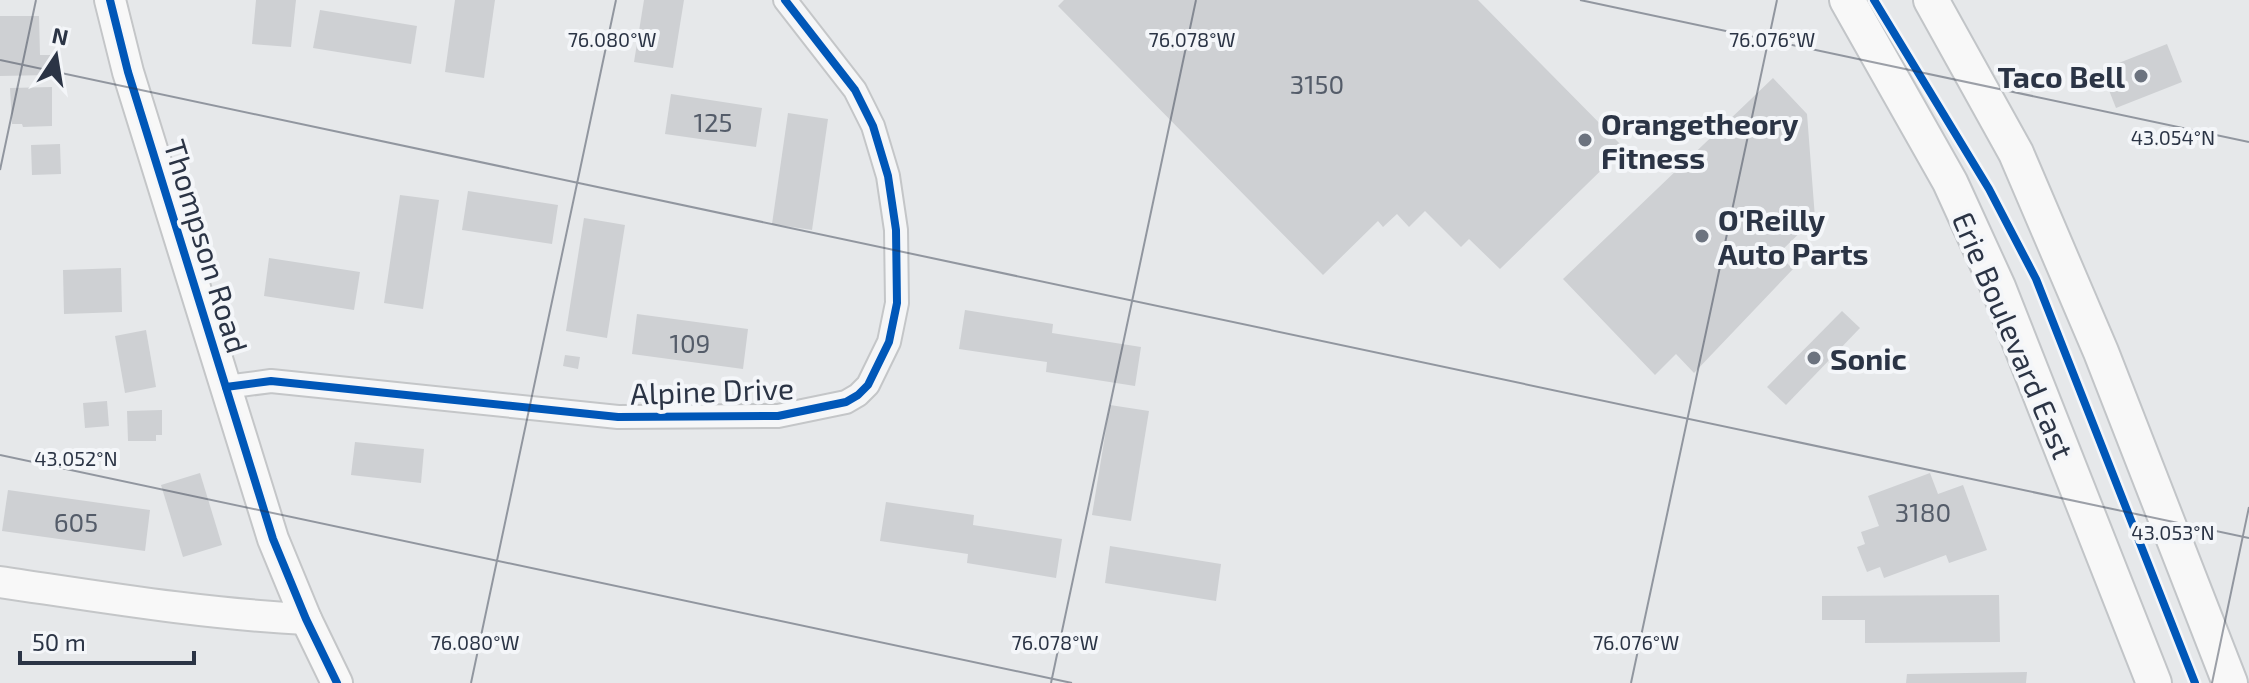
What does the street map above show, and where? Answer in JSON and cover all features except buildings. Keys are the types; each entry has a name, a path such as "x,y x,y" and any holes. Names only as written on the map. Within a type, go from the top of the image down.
{"main road":[{"name":"Erie Boulevard East","path":"1847,0 1950,182 1998,287 2154,683"},
{"path":"1931,0 1975,75 2022,167 2101,352 2230,683"}],"street":[{"name":"Thompson Road","path":"110,0 128,72 273,539 337,683"},
{"name":"Alpine Drive","path":"226,387 271,381 618,417 697,419 778,416 846,402 858,395 868,385 889,342 897,303 896,230 888,176 873,126 855,90 785,0"},
{"path":"0,582 144,604 306,619"}],"cycle path":[{"path":"110,0 128,72 273,539 337,683"},
{"path":"226,387 271,381 618,417 778,416 846,402 858,395 868,385 889,342 897,303 896,230 888,176 873,126 855,90 785,0"},
{"path":"1874,0 1989,189 2036,279 2195,683"}],"place":[{"name":"Taco Bell","path":"2141,76"},
{"name":"Orangetheory Fitness","path":"1585,140"},
{"name":"O'Reilly Auto Parts","path":"1702,236"},
{"name":"Sonic","path":"1814,358"}]}
